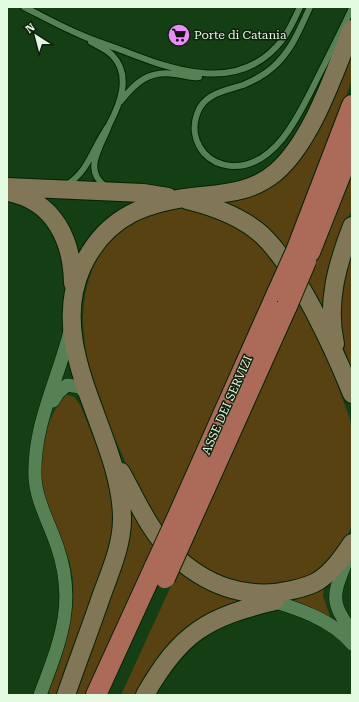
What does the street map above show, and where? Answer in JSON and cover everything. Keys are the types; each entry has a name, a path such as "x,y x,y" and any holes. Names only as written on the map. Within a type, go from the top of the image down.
{"main road":[{"path":"311,585 283,592 250,594 232,590 200,576 170,551 144,514 109,449 87,395 75,346 72,324 74,304 81,270 99,239 111,227 135,210 157,202 176,198 237,192 264,181 294,154 312,122 352,29"},
{"path":"301,256 352,105"},
{"path":"301,256 352,146"},
{"path":"7,187 57,188 143,193 176,198 228,215 245,223 261,235 277,253 298,283 340,365 351,390"},
{"path":"7,192 40,205 58,225 66,239 72,258 74,304"},
{"path":"340,365 332,327 331,306 338,267 349,239 352,226"},
{"name":"ASSE DEI SERVIZI","path":"160,572 301,256"},
{"path":"66,695 115,559 120,538 122,521 120,491 109,449"},
{"path":"329,573 352,544"},
{"path":"145,695 175,650 202,627 228,614 275,601 311,585 329,573 348,564"},
{"path":"96,695 160,572"},
{"path":"111,695 160,572"}],"street":[{"path":"40,695 60,642 66,608 65,577 58,547 41,504 35,479 36,451 41,422 64,358 72,324"},
{"path":"41,422 62,388 67,385 80,387 87,395"},
{"path":"352,544 348,564 339,579 335,598 339,613 352,631"},
{"path":"250,594 275,601 333,627 352,644"}],"lane":[{"path":"24,7 80,35 107,51 121,67 123,81 118,105"},
{"path":"118,191 107,188 101,183 93,170 94,163 118,105 132,86 147,77 167,74 191,78 239,70 263,58 283,38 300,7"},
{"path":"310,7 288,50 273,68 245,84 217,93 208,98 202,105 195,122 194,132 201,149 215,162 225,165 243,164 268,152 284,137 296,119 352,8"},
{"path":"80,35 142,58 194,74 209,75"},
{"path":"57,188 77,178 83,170 100,136 109,125"}],"shaded area":[{"path":"352,43 352,79 338,120 314,268 352,175 352,209 336,250 326,324 307,285 210,201 265,186"},
{"path":"181,208 218,216 217,220 219,220 220,217 241,228 264,248 285,276 302,306 325,352 323,353 324,355 326,354 350,419 348,420 350,420 352,427 352,522 350,529 342,545 323,566 308,576 290,583 265,587 252,587 236,584 196,565 171,541 151,512 127,466 100,402 92,377 86,352 83,327 84,301 90,276 101,252 117,233 136,220 146,215 169,209"},
{"path":"352,245 352,371 342,344 336,313"},
{"path":"66,395 74,397 81,407 103,462 111,491 114,525 111,542 104,565 56,695 51,695 49,692 64,651 70,623 73,580 67,554 46,504 41,478 41,464 44,441 49,423 58,405"},
{"path":"127,496 146,531 242,599 241,602 224,606 208,614 138,695 121,695 171,586 147,559 86,695 71,695"},
{"path":"325,583 323,596 331,619 290,602 313,592"}],"place":[{"name":"Porte di Catania","path":"179,35"}]}
